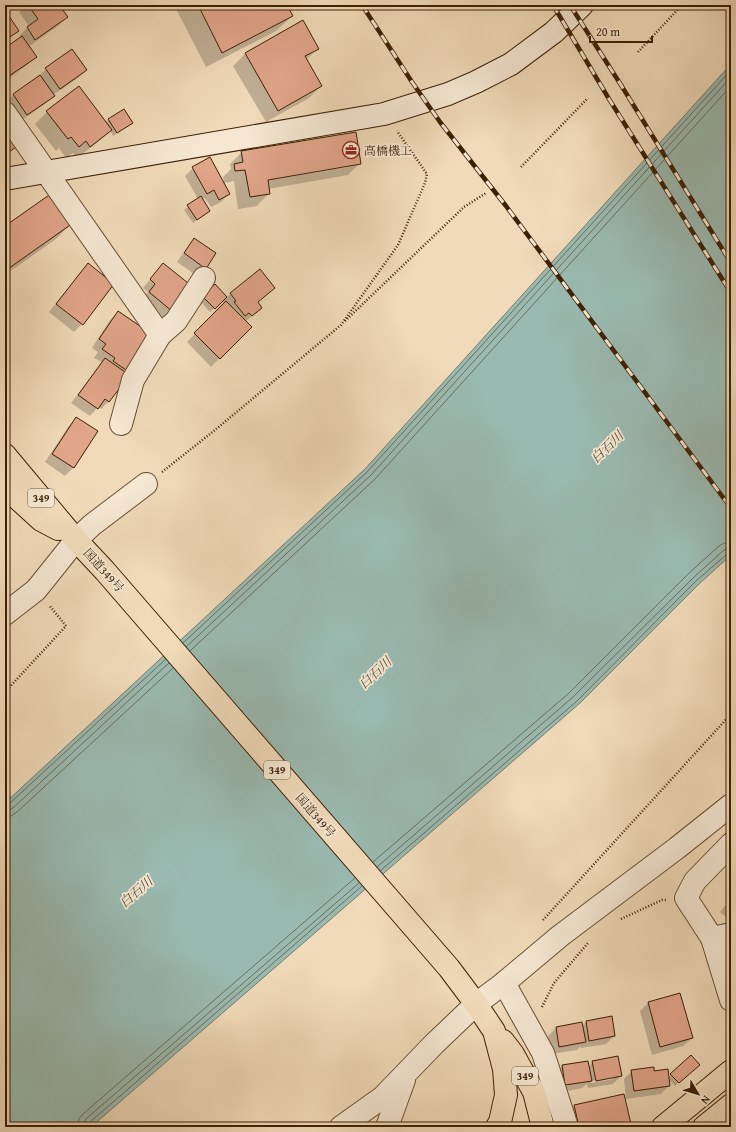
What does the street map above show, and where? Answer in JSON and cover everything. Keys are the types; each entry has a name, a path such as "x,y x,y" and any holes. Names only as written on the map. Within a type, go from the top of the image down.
{"highway":[{"name":"国道349号","path":"5,455 76,540 106,571 449,968 476,1004 494,1031 504,1069 506,1095 500,1122 497,1127"},
{"name":"349","path":"5,487 41,520 76,540"},
{"name":"349","path":"494,1031 513,1054 534,1092 543,1127"},
{"path":"663,1127 731,1071"},
{"path":"704,1127 731,1105"}],"street":[{"path":"5,179 384,114 448,94 476,82 511,64 554,32 582,5"},
{"path":"5,114 160,335"},
{"path":"121,424 132,380 160,335 176,321 204,278"},
{"path":"5,614 36,590 76,540 92,525 146,484"},
{"path":"341,1127 383,1097 434,1044 476,1004 504,983 543,950 731,805"},
{"path":"731,844 695,881 686,898 722,936 731,1000"},
{"path":"504,983 543,1053 568,1127"},
{"path":"387,1127 408,1071"}],"path":[{"path":"638,52 682,5"},
{"path":"521,167 588,98"},
{"path":"341,325 398,245 425,183 427,174 384,114"},
{"path":"146,484 215,430 341,325 464,207 486,193"},
{"path":"5,692 66,626 36,590"},
{"path":"543,950 537,931 543,921 731,714"},
{"path":"618,920 662,900 686,898"},
{"path":"540,1011 554,983 589,942"}],"water":[{"name":"白石川","path":"731,64 731,555 699,584 580,703 91,1127 5,1127 5,803 365,469"}],"building":[{"path":"28,5 59,5 68,17 35,40 27,27 38,19"},
{"path":"198,5 287,5 293,16 222,53"},
{"path":"7,13 19,31 5,40 5,14"},
{"path":"303,20 319,49 305,56 322,86 278,111 245,53"},
{"path":"22,36 37,57 9,76 5,70 5,48"},
{"path":"72,49 87,70 60,89 45,68"},
{"path":"40,75 55,96 27,115 13,94"},
{"path":"79,86 112,130 90,147 86,141 79,147 71,137 68,139 46,111"},
{"path":"124,109 133,123 117,133 108,119"},
{"path":"5,131 16,147 5,155"},
{"path":"356,132 361,164 268,180 270,194 250,197 245,170 235,171 234,164 243,162 241,151"},
{"path":"210,157 230,194 219,200 214,190 207,194 192,167"},
{"path":"52,193 73,223 5,271 5,226"},
{"path":"201,196 210,211 197,220 187,205"},
{"path":"194,238 216,253 206,269 184,253"},
{"path":"88,263 114,284 83,325 56,304"},
{"path":"163,263 193,287 173,312 149,292 155,284 150,279"},
{"path":"260,269 275,288 258,302 262,308 252,316 249,313 245,316 234,302 236,301 230,293"},
{"path":"215,284 227,297 215,309 202,296"},
{"path":"226,301 252,327 220,359 194,333"},
{"path":"118,311 153,335 126,370 113,361 115,358 102,349 106,344 99,339"},
{"path":"105,358 125,372 122,377 126,380 109,402 105,399 98,409 78,395"},
{"path":"76,417 98,431 74,468 52,454"},
{"path":"680,993 693,1038 660,1047 648,1002"},
{"path":"612,1016 615,1036 589,1041 586,1021"},
{"path":"582,1022 586,1042 559,1047 556,1027"},
{"path":"691,1055 700,1065 679,1083 670,1074"},
{"path":"618,1056 622,1076 596,1081 592,1061"},
{"path":"588,1061 592,1081 565,1085 562,1065"},
{"path":"654,1067 654,1071 668,1069 670,1086 634,1091 631,1070"},
{"path":"624,1094 631,1124 616,1127 579,1127 574,1105"}],"railway":[{"path":"362,5 440,122 506,206 731,508"},
{"path":"553,5 609,99 731,293"},
{"path":"570,5 731,263"}],"place":[{"name":"高橋機工","path":"351,150"}]}
